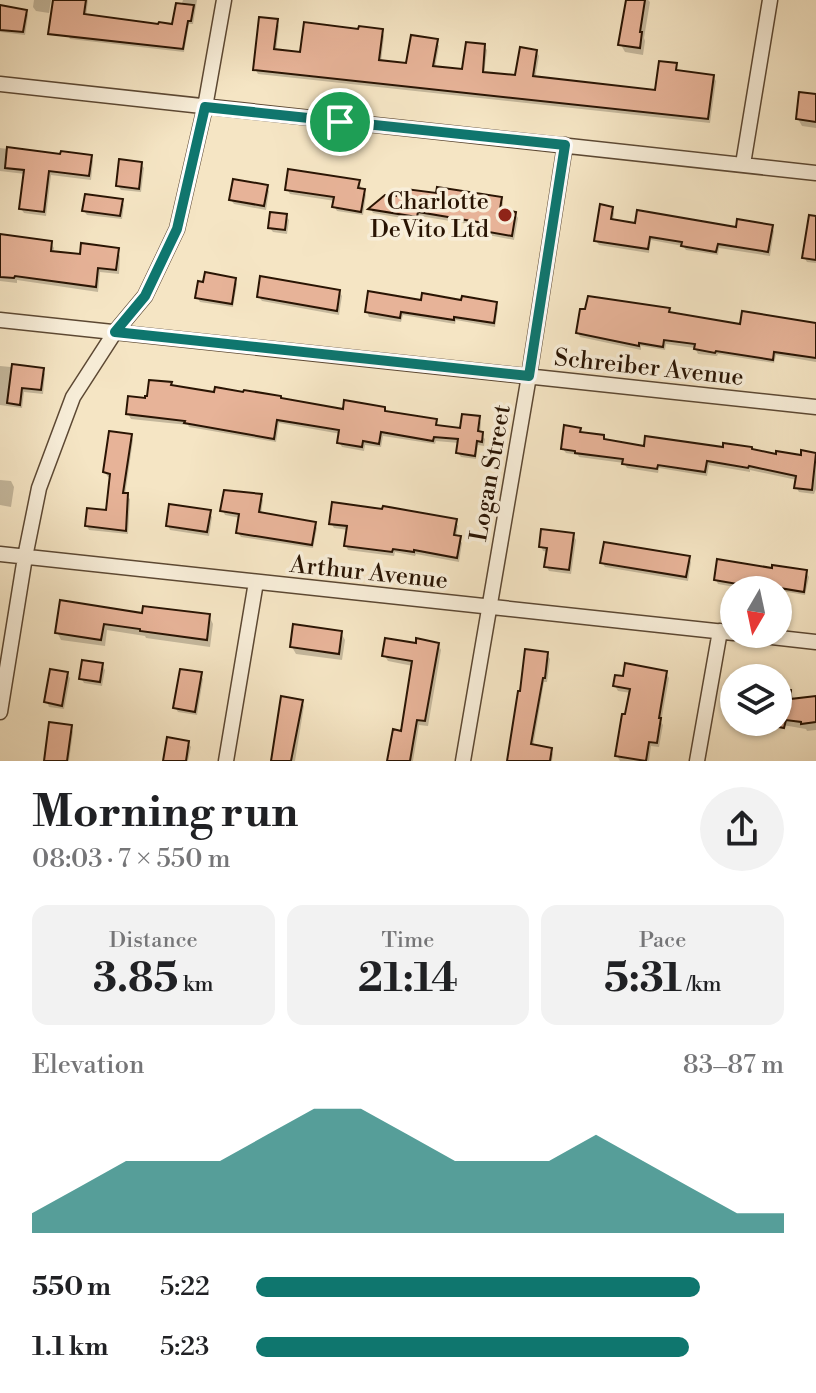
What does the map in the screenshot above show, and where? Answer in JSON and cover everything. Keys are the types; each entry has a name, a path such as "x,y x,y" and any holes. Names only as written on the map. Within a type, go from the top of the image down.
{"street":[{"path":"0,712 39,488 73,397 115,332 145,296 177,229 205,107 224,0"},
{"path":"743,164 770,0"},
{"path":"0,84 816,173"},
{"name":"Logan Street","path":"463,761 565,145"},
{"name":"Schreiber Avenue","path":"0,320 816,407"},
{"name":"Arthur Avenue","path":"0,554 720,631"},
{"path":"226,761 256,582"},
{"path":"792,639 816,642"},
{"path":"697,761 723,648"}],"building":[{"path":"53,0 86,0 84,14 158,24 172,24 176,3 194,5 183,49 48,34"},
{"path":"626,0 645,0 640,48 618,45"},
{"path":"0,5 27,10 23,32 0,30"},
{"path":"259,17 278,19 274,49 300,52 304,22 383,29 379,60 406,63 411,35 438,39 433,66 462,69 466,42 485,44 483,72 515,75 520,47 537,50 533,76 655,90 659,61 677,63 676,70 714,75 708,119 253,70"},
{"path":"799,92 816,94 816,122 796,119"},
{"path":"7,147 92,155 89,176 49,171 44,212 19,209 24,170 5,168"},
{"path":"119,159 142,162 139,189 116,186"},
{"path":"288,169 360,180 358,188 365,189 361,212 332,207 334,197 285,190"},
{"path":"233,179 268,185 264,206 229,200"},
{"path":"437,187 502,197 500,209 516,212 512,236 483,231 484,223 418,212 417,217 368,209 385,195 396,196 397,190 436,193"},
{"path":"85,194 123,199 120,216 82,211"},
{"path":"600,204 613,207 611,219 635,223 637,210 736,227 737,219 773,225 768,252 718,244 716,252 650,237 648,249 594,241"},
{"path":"270,212 287,214 285,230 268,228"},
{"path":"809,215 816,216 816,260 802,258"},
{"path":"0,234 52,241 51,251 80,254 81,243 119,248 116,270 98,268 96,287 15,276 0,277"},
{"path":"205,272 236,278 232,304 195,298 198,281 203,282"},
{"path":"260,276 340,290 337,311 257,297"},
{"path":"368,291 421,300 422,293 497,302 494,323 401,312 400,318 365,312"},
{"path":"588,296 670,308 669,312 740,324 742,311 816,323 816,358 774,352 773,360 694,349 695,344 664,340 663,347 639,343 639,346 576,333 580,309 585,309"},
{"path":"12,364 44,368 41,390 22,388 20,405 7,403"},
{"path":"149,380 214,392 215,387 244,390 343,409 344,400 385,407 385,411 437,419 436,425 460,428 462,414 480,416 478,431 483,432 482,442 477,441 475,456 456,453 458,439 434,437 433,441 381,432 379,444 363,441 362,447 337,443 339,430 277,420 274,439 185,421 126,414 128,396 145,398"},
{"path":"564,425 581,428 580,432 604,435 604,439 644,446 645,436 723,447 723,443 776,454 776,451 801,455 801,450 816,453 812,490 794,488 796,476 749,466 707,461 705,472 658,465 657,469 622,464 623,459 575,453 561,449"},
{"path":"109,431 132,434 123,493 128,493 126,531 85,526 87,508 106,510 110,474 103,472"},
{"path":"224,490 262,494 259,512 316,522 312,545 236,533 239,514 220,511"},
{"path":"332,502 382,509 383,506 457,519 454,535 461,536 457,558 414,550 393,549 392,552 344,546 347,526 329,524"},
{"path":"169,504 211,510 207,532 166,526"},
{"path":"541,529 574,533 569,570 544,567 547,548 539,547"},
{"path":"604,542 690,556 686,577 600,563"},
{"path":"717,559 807,570 804,592 792,590 792,576 720,576 720,581 714,580"},
{"path":"60,600 142,613 143,606 210,614 207,640 104,624 101,640 55,633"},
{"path":"293,624 342,631 339,654 290,647"},
{"path":"385,638 416,643 416,638 439,643 425,721 417,720 410,761 387,761 393,729 401,731 412,661 382,656"},
{"path":"525,649 548,652 531,744 552,748 550,761 507,761"},
{"path":"82,660 103,663 100,682 79,679"},
{"path":"625,663 667,671 657,743 649,742 646,761 615,756 630,689 613,686 615,675 623,676"},
{"path":"50,669 68,672 62,706 44,702"},
{"path":"180,669 202,672 195,712 173,708"},
{"path":"281,696 303,700 291,761 271,761"},
{"path":"816,696 816,722 792,721 792,699"},
{"path":"49,722 72,725 67,761 44,761"},
{"path":"167,737 189,741 186,761 163,761"}],"place":[{"name":"Charlotte DeVito Ltd","path":"505,215"}],"route":[{"path":"205,107 340,122 565,145 529,376 115,332 145,296 177,229 205,107"}]}
